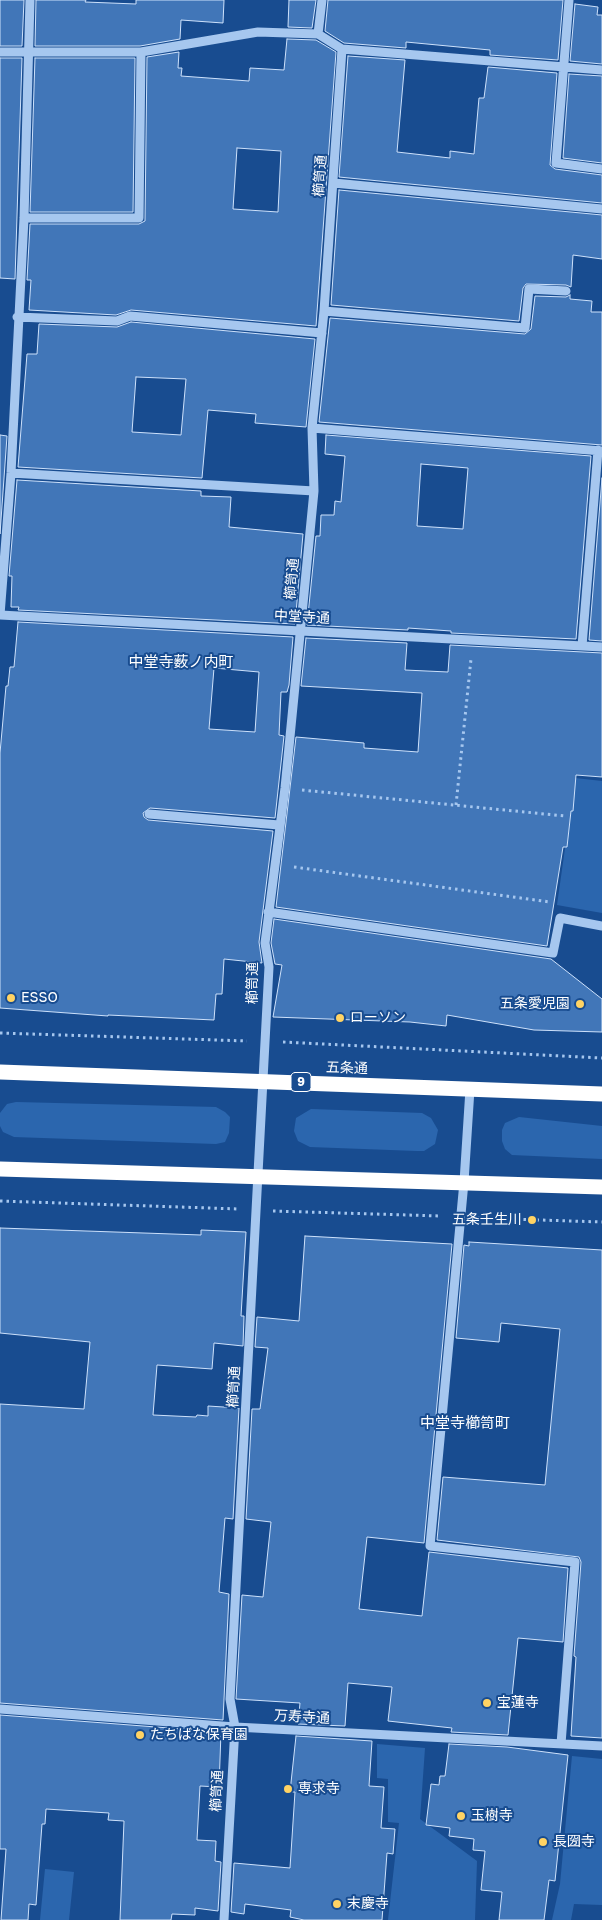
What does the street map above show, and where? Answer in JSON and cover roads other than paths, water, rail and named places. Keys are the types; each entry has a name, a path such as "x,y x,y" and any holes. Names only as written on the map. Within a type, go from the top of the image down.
{"highway":[{"name":"五条通","path":"0,1072 263,1080 602,1094"},
{"path":"0,1169 602,1187"}],"street":[{"path":"0,615 11,473 17,317 24,218 27,51 30,0"},
{"path":"318,34 322,0"},
{"path":"569,0 556,163 602,169"},
{"path":"0,52 141,52 258,32 318,34 342,49 602,70"},
{"name":"櫛笥通","path":"224,1920 234,1727 230,1699 269,967 265,943 285,788 314,492 312,428 324,312 342,49"},
{"path":"24,218 138,218 141,52"},
{"path":"334,183 602,209"},
{"path":"324,312 525,328 529,289 566,291"},
{"path":"17,317 117,321 130,316 322,333"},
{"path":"312,428 600,450 582,646"},
{"path":"11,473 314,492"},
{"name":"中堂寺通","path":"0,615 602,647"},
{"path":"149,814 279,825"},
{"path":"268,912 553,953 560,918 602,926"},
{"path":"470,1088 461,1217 430,1546 575,1562 560,1744"},
{"name":"万寿寺通","path":"0,1709 234,1727 602,1746"}],"place":[{"name":"ESSO","path":"11,998"},
{"name":"五条愛児園","path":"580,1004"},
{"name":"ローソン","path":"340,1018"},
{"name":"五条壬生川","path":"532,1220"},
{"name":"宝蓮寺","path":"487,1703"},
{"name":"たちばな保育園","path":"140,1735"},
{"name":"専求寺","path":"288,1789"},
{"name":"玉樹寺","path":"461,1816"},
{"name":"長圀寺","path":"543,1842"},
{"name":"末慶寺","path":"337,1904"}],"district":[{"name":"中堂寺薮ノ内町","path":"181,662"},
{"name":"中堂寺櫛笥町","path":"465,1423"}]}
